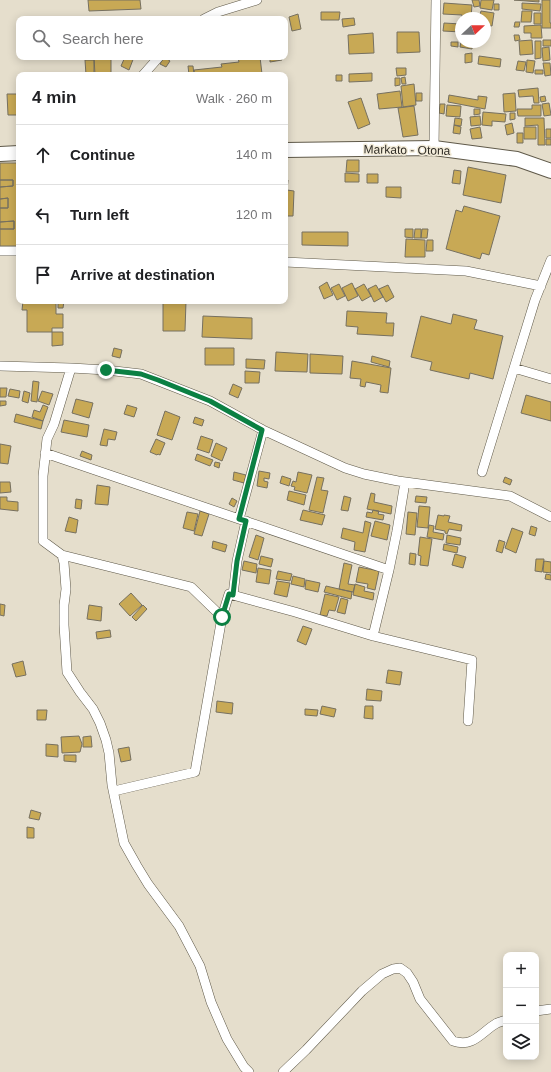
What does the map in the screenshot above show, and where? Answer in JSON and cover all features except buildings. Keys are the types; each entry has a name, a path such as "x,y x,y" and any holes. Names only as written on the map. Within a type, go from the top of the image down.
{"main road":[{"name":"Markato - Otona","path":"288,150 434,148 517,159 551,171"},
{"path":"0,154 16,153"}],"street":[{"path":"210,16 218,12 257,0"},
{"path":"434,148 436,0"},
{"path":"146,72 156,60"},
{"path":"0,251 16,251"},
{"path":"482,472 535,300 551,260"},
{"path":"288,262 466,271 541,286"},
{"path":"0,366 71,368 141,374 210,401 262,430 345,468 364,474 405,482 510,496 551,517"},
{"path":"71,368 54,424 47,439 43,476 43,541 62,555 191,587 222,617"},
{"path":"514,368 551,379"},
{"path":"233,595 243,520 262,430"},
{"path":"46,453 389,570"},
{"path":"374,636 397,531 405,482"},
{"path":"62,555 66,589 64,625 67,672 93,710 100,723 106,740 124,843 148,884 179,926 200,966 211,1002 227,1039 244,1068 249,1072"},
{"path":"114,791 195,772 222,617 229,594 374,636 472,660 468,721"},
{"path":"283,1072 362,991 382,974 393,969 400,968 407,973 413,982 420,999 453,1042 461,1044 473,1041 497,1023 503,1021"},
{"path":"539,1011 551,1009"}],"route":[{"path":"106,370 141,374 158,380 210,401 262,430 239,519 246,521 237,561 233,595 229,594 222,617"}]}
